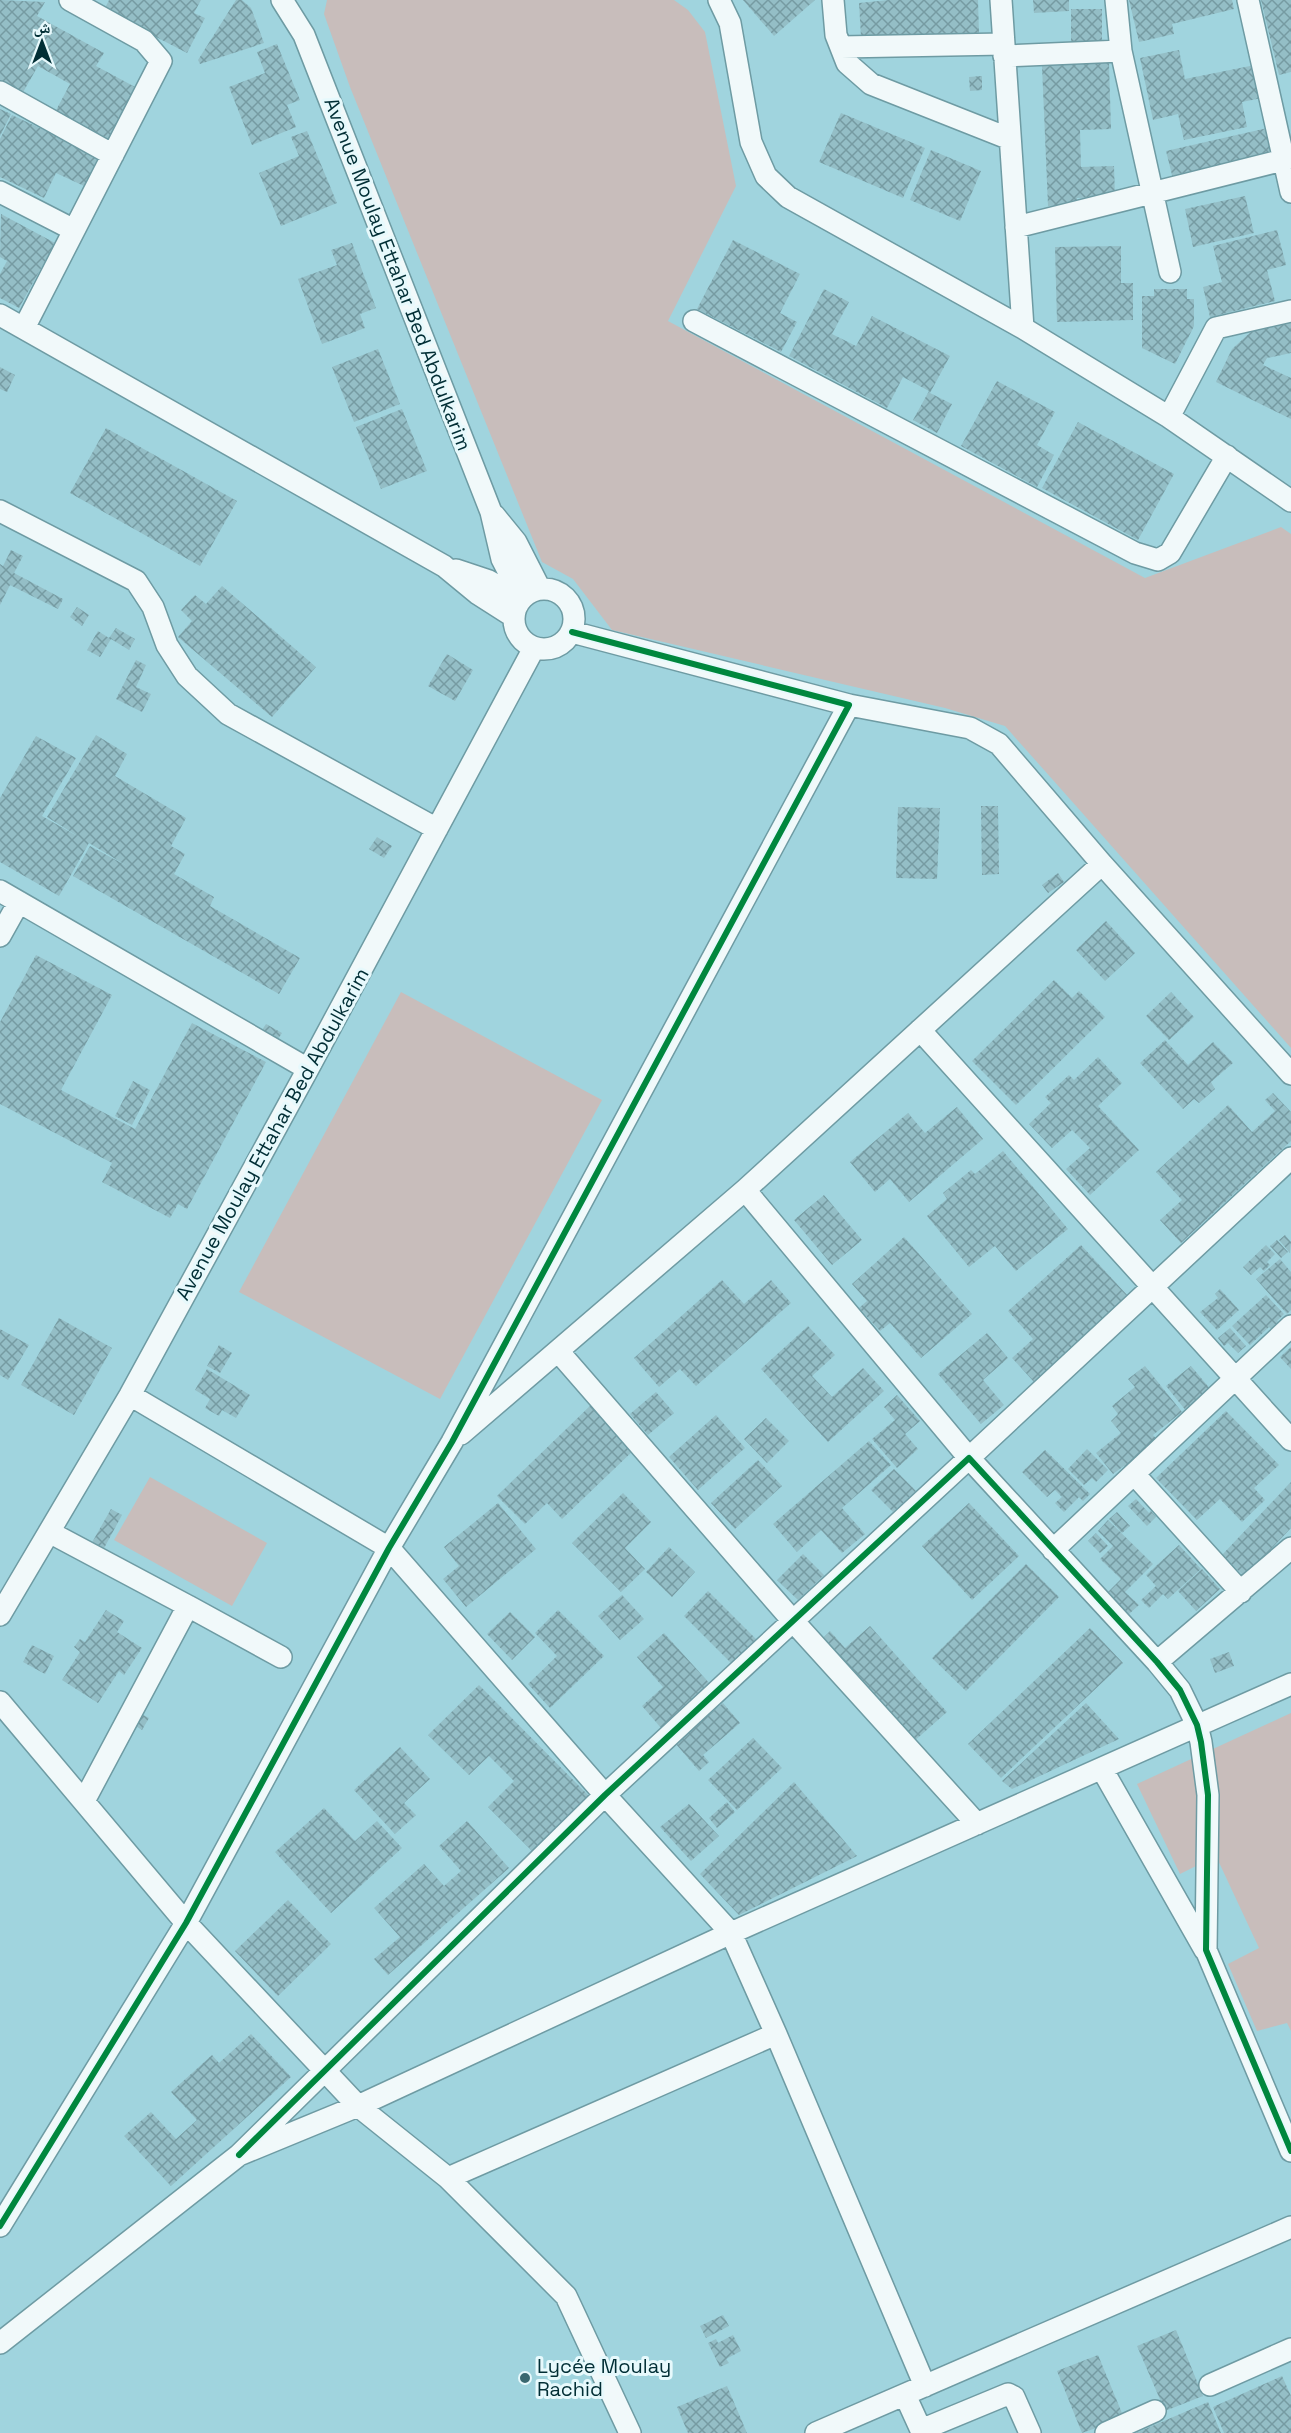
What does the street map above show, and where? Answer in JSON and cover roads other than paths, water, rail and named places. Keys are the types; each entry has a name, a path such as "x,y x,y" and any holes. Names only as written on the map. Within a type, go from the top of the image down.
{"street":[{"path":"24,328 161,61 144,41 70,0"},
{"name":"Avenue Moulay Ettahar Bed Abdulkarim","path":"282,0 304,35 492,512 502,559 512,582 524,601"},
{"name":"Avenue Moulay Ettahar Bed Abdulkarim","path":"301,0 304,35"},
{"path":"719,0 730,23 752,142 766,176 788,196 1023,328 1169,417 1291,501"},
{"path":"833,0 836,35 847,63 871,84 1010,139"},
{"path":"1001,0 1023,328"},
{"path":"1116,0 1121,51 1170,272"},
{"path":"1248,0 1287,159 1291,192"},
{"path":"841,47 1121,51"},
{"path":"0,92 113,155"},
{"path":"1016,227 1287,159"},
{"path":"0,192 74,231"},
{"path":"1169,417 1216,328 1291,311"},
{"path":"0,315 444,566 489,581 524,601"},
{"path":"694,321 1135,553 1158,560 1170,553 1227,456"},
{"path":"0,511 136,581 153,607 167,645 187,676 228,714 437,829"},
{"path":"549,589 566,597 574,614 572,632 567,639 552,648 534,648 519,635 514,627 524,601 549,589"},
{"path":"572,632 849,705 970,728 999,744 1102,864 1291,1074"},
{"name":"Avenue Moulay Ettahar Bed Abdulkarim","path":"0,1615 130,1395 534,648"},
{"path":"0,2226 186,1923 389,1548 452,1442 849,705"},
{"path":"452,1442 745,1190 1102,864"},
{"path":"0,891 308,1069"},
{"path":"0,936 19,902"},
{"path":"920,1030 1291,1440"},
{"path":"0,2343 239,2155 606,1795 1291,1158"},
{"path":"745,1190 969,1458 1157,1662 1180,1690 1197,1725 1208,1795 1206,1950"},
{"path":"1053,1550 1291,1326"},
{"path":"558,1351 793,1621 977,1824"},
{"path":"130,1395 389,1548 606,1795 731,1933 925,2386"},
{"path":"1134,1474 1241,1592"},
{"path":"49,1532 281,1657"},
{"path":"1157,1662 1291,1548"},
{"path":"84,1801 188,1606"},
{"path":"239,2155 358,2106 731,1933 1291,1684"},
{"path":"0,1702 186,1923 358,2106 448,2178 566,2296 630,2433"},
{"path":"1102,1769 1206,1950 1291,2151"},
{"path":"448,2178 776,2034"},
{"path":"825,2431 1291,2227"},
{"path":"1210,2385 1291,2349"},
{"path":"905,2395 922,2432 1008,2394 1014,2397 1030,2433"},
{"path":"1106,2433 1155,2411"}],"place":[{"name":"Lycée Moulay Rachid","path":"525,2378"}]}
